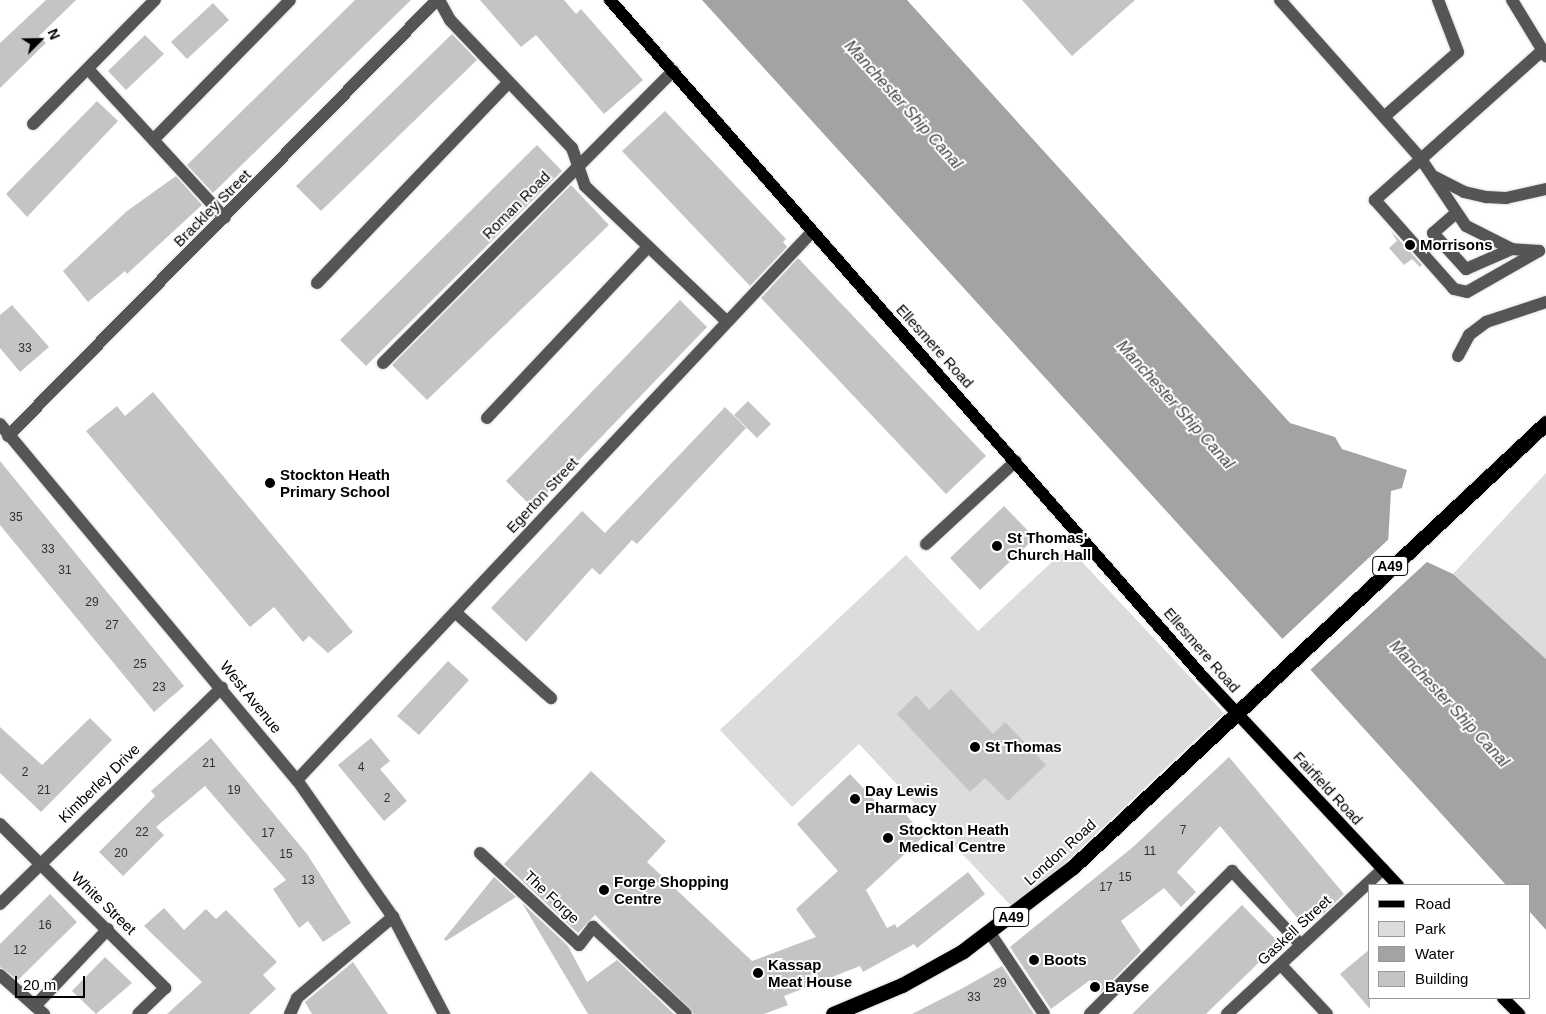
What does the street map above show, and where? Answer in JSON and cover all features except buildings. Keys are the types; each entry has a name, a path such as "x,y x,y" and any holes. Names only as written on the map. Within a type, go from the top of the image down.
{"highway":[{"name":"A49","path":"1236,712 1496,467 1546,423"},
{"name":"London Road","path":"832,1014 934,969 990,933 1073,867 1236,712"}],"main road":[{"name":"Ellesmere Road","path":"610,0 1236,712"},
{"name":"Fairfield Road","path":"1236,712 1397,884"},
{"path":"1504,999 1519,1014"}],"street":[{"path":"33,124 155,0"},
{"path":"154,139 290,0"},
{"path":"438,0 450,20 572,148 585,186 725,320"},
{"name":"Brackley Street","path":"8,436 438,0"},
{"path":"1280,0 1435,177 1455,214 1466,226 1512,249 1542,251"},
{"path":"1384,117 1458,52 1438,0"},
{"path":"1512,0 1544,53 1375,200 1460,292 1542,251"},
{"path":"88,70 154,139 225,218"},
{"name":"Roman Road","path":"383,363 673,71"},
{"path":"317,283 509,82"},
{"path":"1435,177 1464,192 1486,197 1506,198 1546,188"},
{"path":"1455,214 1433,233 1466,269 1512,249"},
{"name":"Egerton Street","path":"297,780 725,320 812,232"},
{"path":"487,418 648,247"},
{"path":"1458,356 1469,335 1486,322 1546,302"},
{"name":"West Avenue","path":"0,424 8,436 222,687 297,780 393,917 444,1014"},
{"path":"926,544 1016,461"},
{"path":"455,612 551,698"},
{"name":"Kimberley Drive","path":"0,904 39,863 222,687"},
{"name":"White Street","path":"0,824 108,929 165,988 138,1014"},
{"name":"The Forge","path":"480,853 579,945 593,927 686,1014"},
{"name":"Gaskell Street","path":"1227,1014 1383,869"},
{"path":"1090,1014 1232,871 1301,945"},
{"path":"290,1014 297,998 393,917"},
{"path":"0,975 40,1010 108,929"},
{"path":"990,933 1044,1014"},
{"path":"1281,964 1327,1014"}],"green space":[{"path":"1546,473 1546,659 1453,574"},
{"path":"1068,547 1224,713 1015,910 859,744 792,807 720,730 906,555 978,631"}],"water":[{"name":"Manchester Ship Canal","path":"702,0 907,0 1290,423 1335,437 1342,449 1407,470 1402,488 1391,491 1388,544 1453,574 1546,659 1546,930 1531,913 1531,884 1505,884"}],"pier":[{"path":"1391,537 1391,542 1429,560 1308,672 1280,641"}],"place":[{"name":"Morrisons","path":"1410,245"},
{"name":"Stockton Heath Primary School","path":"270,483"},
{"name":"St Thomas' Church Hall","path":"997,546"},
{"name":"St Thomas","path":"975,747"},
{"name":"Day Lewis Pharmacy","path":"855,799"},
{"name":"Stockton Heath Medical Centre","path":"888,838"},
{"name":"Forge Shopping Centre","path":"604,890"},
{"name":"Boots","path":"1034,960"},
{"name":"Kassap Meat House","path":"758,973"},
{"name":"Bayse","path":"1095,987"}]}
